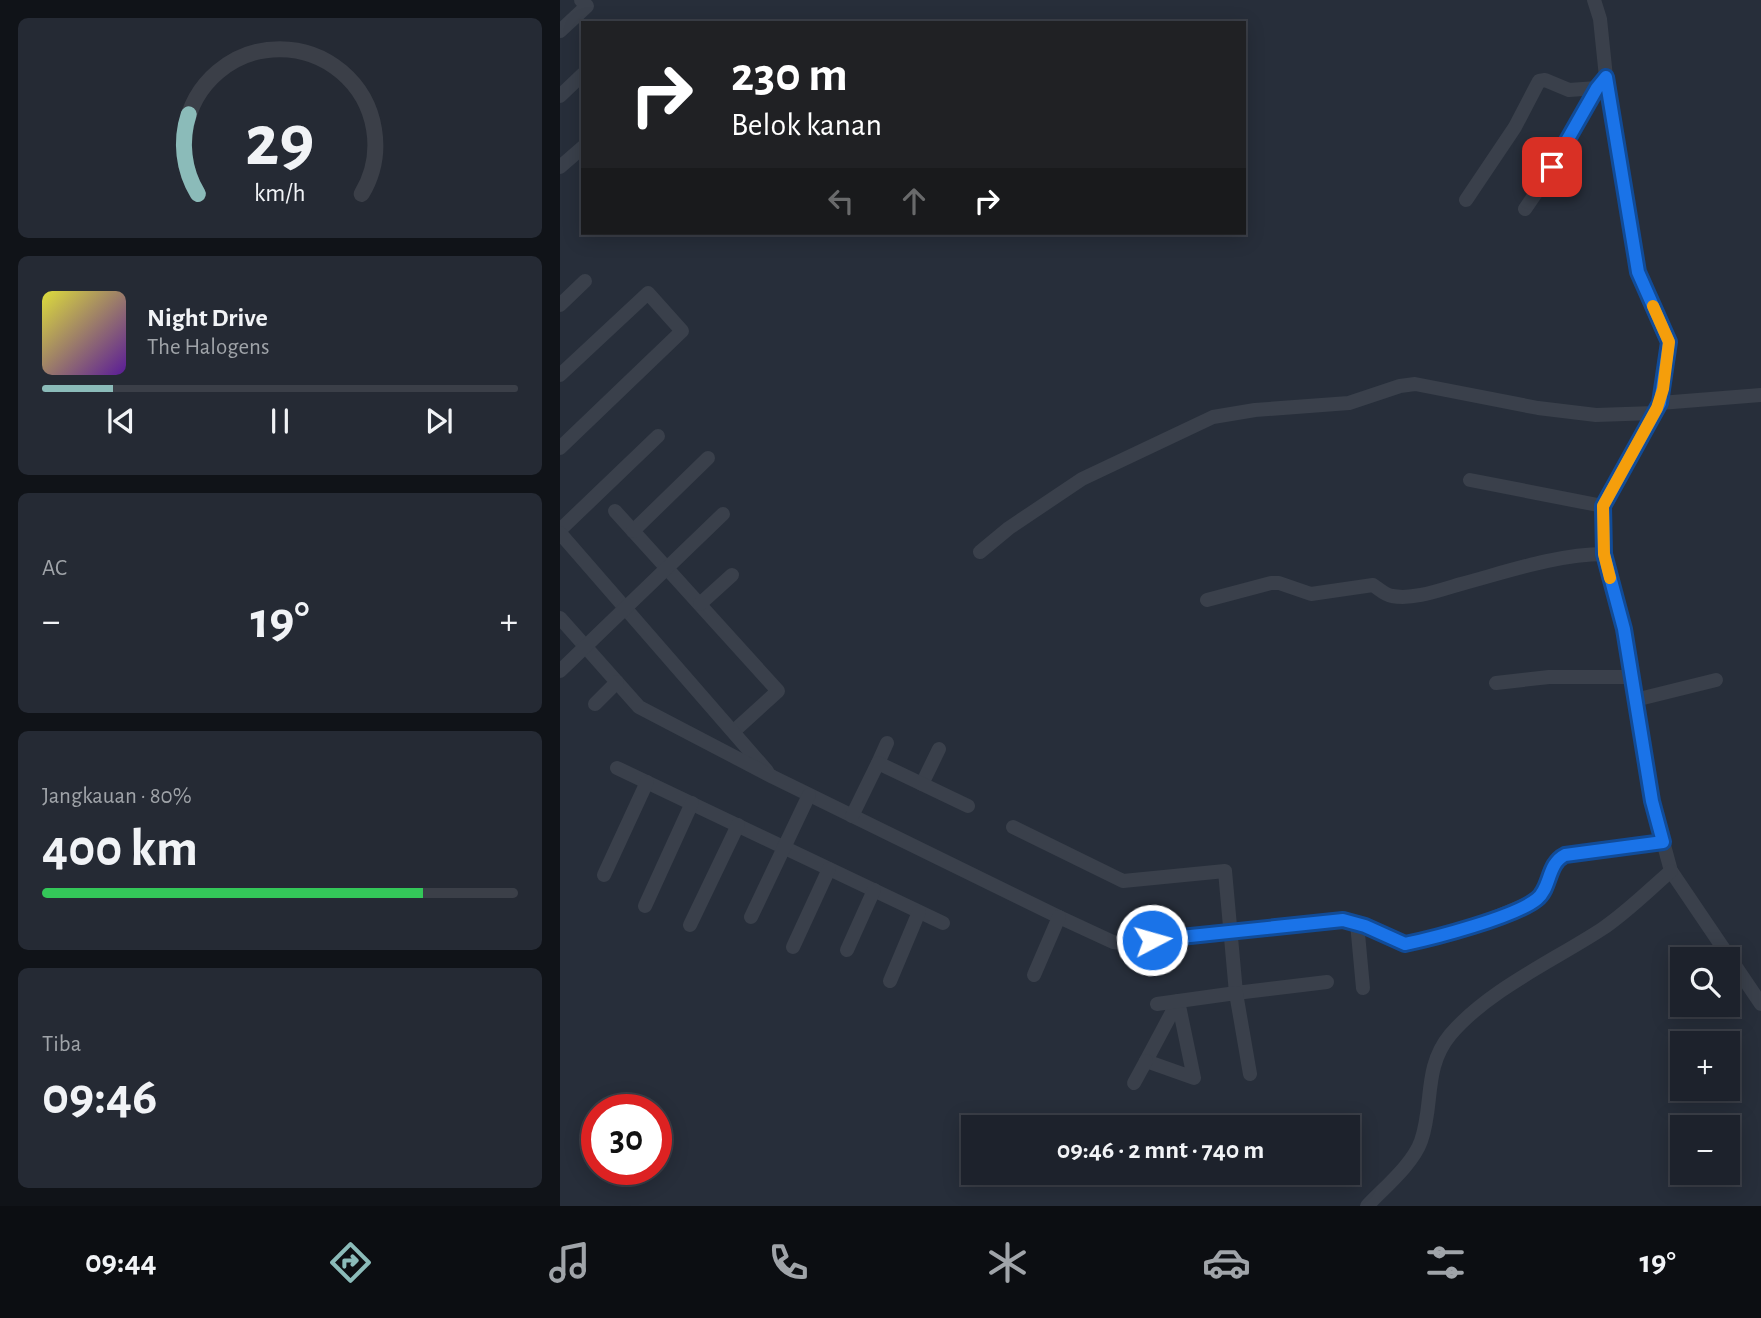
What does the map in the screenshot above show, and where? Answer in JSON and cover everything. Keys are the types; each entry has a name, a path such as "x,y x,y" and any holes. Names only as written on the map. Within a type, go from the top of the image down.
{"street":[{"path":"560,31 587,6 581,0"},
{"path":"1594,0 1600,19 1601,82 1638,272 1669,342 1657,408 1603,506 1604,554 1624,629 1652,801 1671,871 1761,1004"},
{"path":"560,96 581,78"},
{"path":"1466,200 1515,127 1539,80 1569,90 1601,82"},
{"path":"1525,209 1601,82"},
{"path":"560,167 581,149"},
{"path":"560,305 585,281"},
{"path":"560,375 648,293 682,331 561,446"},
{"path":"980,552 1009,528 1082,479 1213,417 1255,410 1349,403 1400,386 1415,384 1538,408 1596,415 1761,395"},
{"path":"658,436 561,528 773,777"},
{"path":"633,531 708,458"},
{"path":"1470,480 1603,506"},
{"path":"615,511 778,691 734,731"},
{"path":"560,671 723,514"},
{"path":"1207,600 1271,583 1319,594 1373,585 1387,595 1410,596 1525,567 1590,554 1604,554"},
{"path":"700,604 732,575"},
{"path":"560,618 639,707 773,777 1059,918 1119,943 1343,920 1357,923 1394,941 1409,944 1484,922 1536,900 1541,895 1555,863 1565,855 1663,842"},
{"path":"1496,683 1549,677 1633,677"},
{"path":"1635,700 1716,680"},
{"path":"595,704 617,682"},
{"path":"852,816 887,743"},
{"path":"922,784 939,749"},
{"path":"878,763 968,806"},
{"path":"617,768 943,923"},
{"path":"604,876 647,782"},
{"path":"751,917 809,795"},
{"path":"645,906 692,803"},
{"path":"690,925 738,825"},
{"path":"1013,827 1123,881 1225,871 1236,993 1250,1074"},
{"path":"793,947 829,869"},
{"path":"1367,1206 1416,1153 1427,1114 1431,1072 1450,1036 1486,1003 1520,979 1605,927 1671,871"},
{"path":"847,950 874,890"},
{"path":"890,981 919,912"},
{"path":"1034,975 1059,918"},
{"path":"1357,923 1363,988"},
{"path":"1157,1004 1326,982"},
{"path":"1146,1061 1194,1078 1178,1001"},
{"path":"1134,1083 1178,1001"}],"slow traffic":[{"path":"1610,578 1604,554 1603,506 1660,403 1663,389 1669,342 1653,306"}],"route":[{"path":"1152,940 1343,920 1365,926 1405,944 1484,922 1536,900 1541,895 1555,863 1565,855 1663,842 1652,801 1624,629 1604,554 1603,506 1660,403 1669,342 1638,272 1606,77 1552,167"}]}
